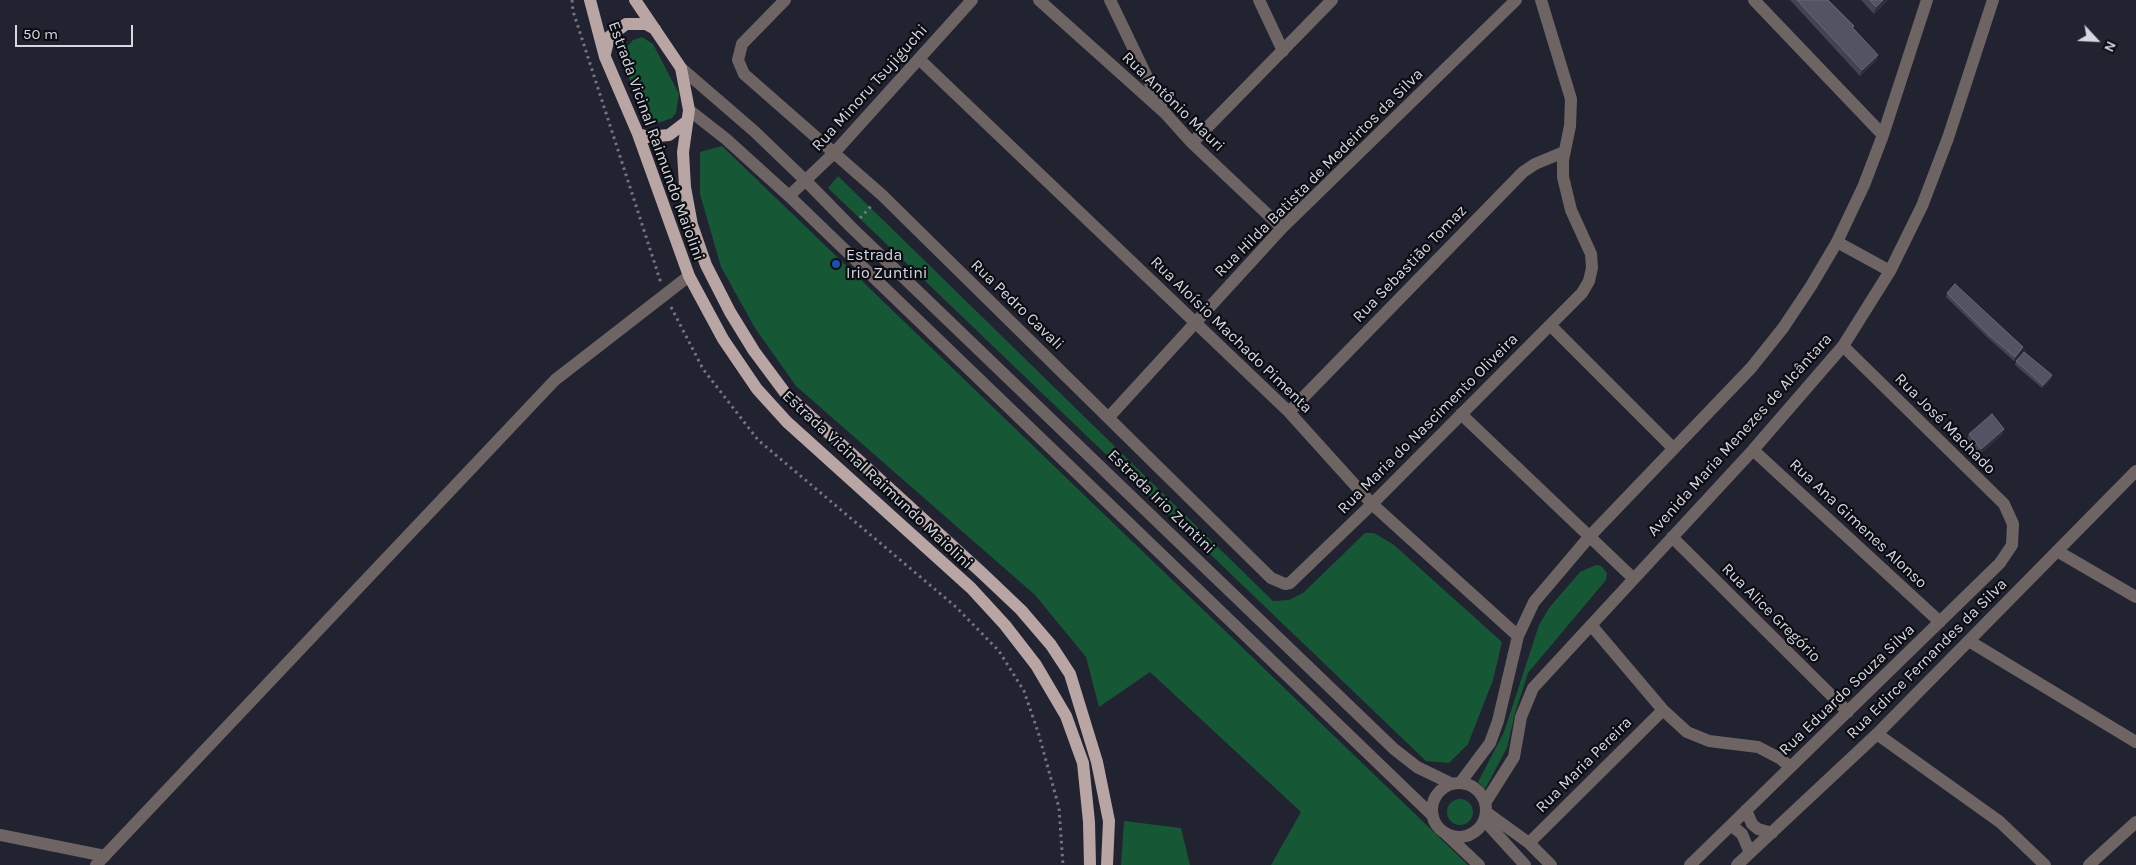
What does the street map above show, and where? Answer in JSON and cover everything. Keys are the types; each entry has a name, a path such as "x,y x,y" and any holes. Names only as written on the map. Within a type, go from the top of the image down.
{"main road":[{"name":"Estrada Vicinal Raimundo Maiolini","path":"590,0 605,57 638,134 689,276 723,339 757,389 786,422 970,588 1005,625 1036,666 1066,716 1083,763 1089,822 1090,865"},
{"name":"Estrada Vicinal Raimundo Maiolini","path":"635,0 681,68 687,116 683,152 685,187 692,225 706,265 754,351 786,394 1021,610 1051,645 1070,674 1097,762 1109,821 1107,865"},
{"path":"605,57 610,37 626,24 646,24 655,29"},
{"path":"638,134 659,138 669,135 687,116"}],"street":[{"name":"Rua Pedro Cavali","path":"785,0 744,41 738,52 738,60 744,74 882,195 1271,578"},
{"name":"Rua Minoru Tsujiguchi","path":"789,196 833,154 972,0"},
{"name":"Rua Antônio Mauri","path":"1039,0 1165,113 1192,143 1282,228"},
{"path":"1110,0 1165,113"},
{"path":"1260,0 1283,51"},
{"path":"1192,143 1332,0"},
{"name":"Rua Hilda Batista de Medeirtos da Silva","path":"1109,417 1282,228 1516,0"},
{"path":"1541,0 1571,99 1570,126 1564,152"},
{"path":"1754,0 1883,135"},
{"path":"1479,865 1436,823 1432,808 1438,793 1456,784 1490,743 1498,721 1518,636 1534,602 1590,536 1723,398 1782,328 1811,286 1837,242 1864,186 1883,135 1927,0"},
{"name":"Avenida Maria Menezes de Alcântara","path":"1485,812 1514,757 1521,717 1533,688 1753,450 1843,346 1890,271 1922,206 1948,138 1992,0"},
{"name":"Rua Aloísio Machado Pimenta","path":"919,59 1289,412 1372,504 1518,636"},
{"name":"Estrada Irio Zuntini","path":"681,68 806,181 851,227 1394,749 1417,767 1456,784"},
{"path":"687,116 726,139 789,196 1433,816"},
{"name":"Rua Maria do Nascimento Oliveira","path":"1271,578 1280,583 1290,583 1372,504 1582,293 1589,281 1592,268 1589,248 1566,194 1563,177 1564,152"},
{"name":"Rua Sebastião Tomaz","path":"1289,412 1523,172 1535,164 1564,152"},
{"path":"1837,242 1890,271"},
{"path":"96,865 555,380 689,276"},
{"path":"1550,325 1673,448"},
{"name":"Rua José Machado","path":"1843,346 2004,504 2011,517 2014,531"},
{"path":"1461,414 1633,578"},
{"name":"Rua Ana Gimenes Alonso","path":"1753,450 1940,622"},
{"name":"Rua Edirce Fernandes da Silva","path":"1738,865 1877,734 2136,471"},
{"name":"Rua Eduardo Souza Silva","path":"1690,865 2005,558 2012,545 2014,531"},
{"name":"Rua Alice Gregório","path":"1672,538 1848,712"},
{"path":"2057,552 2136,597"},
{"path":"1591,625 1677,725 1698,738 1721,743 1758,747 1776,755 1790,767"},
{"path":"1969,641 2136,742"},
{"name":"Rua Maria Pereira","path":"1529,843 1663,710"},
{"path":"1877,734 2000,822 2046,865"},
{"path":"1456,784 1476,789 1485,812 1525,865"},
{"path":"1746,810 1752,824 1772,833"},
{"path":"1446,834 1464,836 1479,828 1485,812"},
{"path":"1485,812 1529,843 1551,865"},
{"path":"2089,865 2136,822"},
{"path":"1731,825 1742,834 1750,853"},
{"path":"0,835 105,856"}],"green space":[{"path":"642,37 653,44 679,94 676,113 672,118 658,123 642,112 623,62 622,52 633,40"},
{"path":"722,146 1468,865 1271,865 1301,812 1150,672 1099,707 1086,657 1035,595 796,386 755,328 721,267 700,194 700,152"},
{"path":"838,176 1273,601 1289,600 1303,593 1365,533 1374,533 1394,545 1502,642 1493,680 1468,744 1449,763 1426,761 828,188"},
{"path":"1596,565 1601,566 1607,573 1606,580 1528,673 1515,713 1507,748 1485,789 1478,782 1504,732 1539,625 1549,608 1580,572"},
{"path":"1460,799 1470,802 1473,812 1470,822 1460,825 1450,822 1447,812 1450,802"},
{"path":"1124,821 1181,828 1190,865 1121,865"}],"building":[{"path":"1797,0 1828,0 1854,26 1852,27 1878,55 1862,70"},
{"path":"1870,0 1883,0 1876,7"},
{"path":"1955,284 2023,347 2015,357 1989,335 1947,293"},
{"path":"2024,352 2052,375 2043,385 2016,361"},
{"path":"1992,414 2004,429 1981,449 1969,434"}],"place":[{"name":"Estrada Irio Zuntini","path":"836,264"}]}
